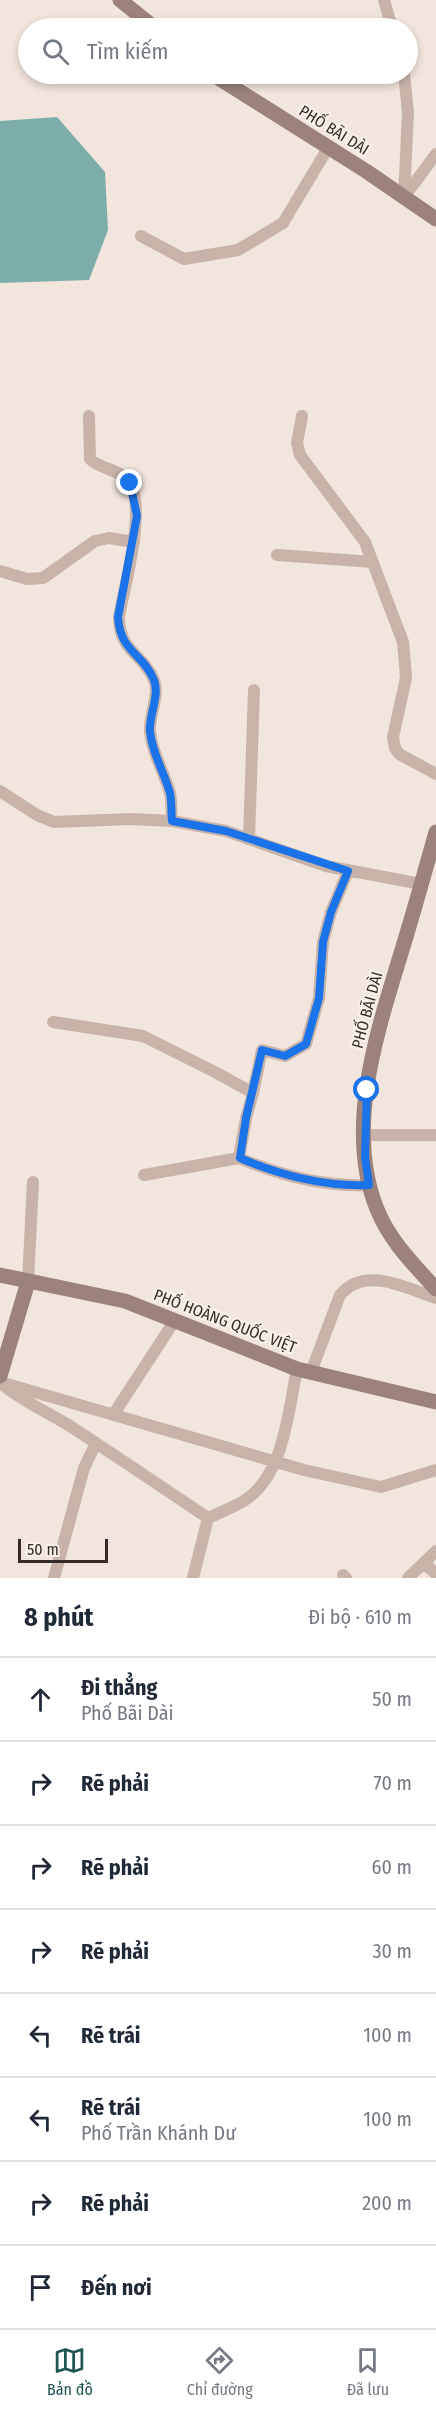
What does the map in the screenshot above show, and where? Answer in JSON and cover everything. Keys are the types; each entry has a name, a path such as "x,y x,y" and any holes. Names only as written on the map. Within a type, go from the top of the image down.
{"street":[{"path":"120,0 142,18"},
{"path":"384,0 389,18"},
{"name":"PHỐ BÃI DÀI","path":"228,84 436,219"},
{"path":"404,197 408,112 405,84"},
{"path":"141,236 184,259 238,250 283,223 328,148"},
{"path":"404,197 436,154"},
{"path":"89,416 90,459 123,476 130,483 137,516 134,542 118,617 119,627 124,643 154,680 156,688 150,727 151,739 170,796 172,821"},
{"path":"302,416 297,443 300,455 359,533 374,562 403,642 406,678 393,744 399,754 436,774"},
{"path":"0,571 27,579 43,578 95,541 109,538 134,542"},
{"path":"277,555 374,562"},
{"path":"249,838 254,690"},
{"path":"0,791 37,816 54,822 131,819 172,821 226,831 317,863 348,871 422,884"},
{"name":"PHỐ BÃI DÀI","path":"436,832 382,1013 367,1090 365,1135 369,1185 377,1210 400,1250 436,1289"},
{"path":"240,1158 246,1118 262,1050 285,1056 306,1044 319,998 323,942 331,912 348,871"},
{"path":"53,1022 143,1036 253,1093"},
{"path":"365,1135 436,1135"},
{"path":"144,1175 240,1158 262,1168 310,1179 348,1186 369,1185"},
{"path":"0,1376 28,1282 33,1182"},
{"name":"PHỐ HOÀNG QUỐC VIỆT","path":"0,1275 124,1301 304,1370 436,1402"},
{"path":"208,1518 243,1502 260,1487 277,1462 304,1370 340,1295 348,1286 367,1278 436,1298"},
{"path":"113,1415 175,1320"},
{"path":"0,1382 277,1462 381,1487 436,1470"},
{"path":"0,1382 19,1398 96,1443 208,1518"},
{"path":"54,1578 84,1468 96,1443"},
{"path":"193,1578 208,1518"},
{"path":"408,1578 436,1551"},
{"path":"424,1563 436,1574"}],"water":[{"path":"57,117 105,172 108,230 89,280 0,283 0,121"}],"route":[{"path":"130,483 137,516 134,542 118,617 119,627 124,643 154,680 156,688 150,727 151,739 169,789 172,821 226,831 326,866 348,871 331,912 323,942 319,998 306,1044 285,1056 262,1050 246,1118 240,1158 262,1168 310,1179 348,1186 369,1185 365,1157 364,1116 367,1090"}]}
